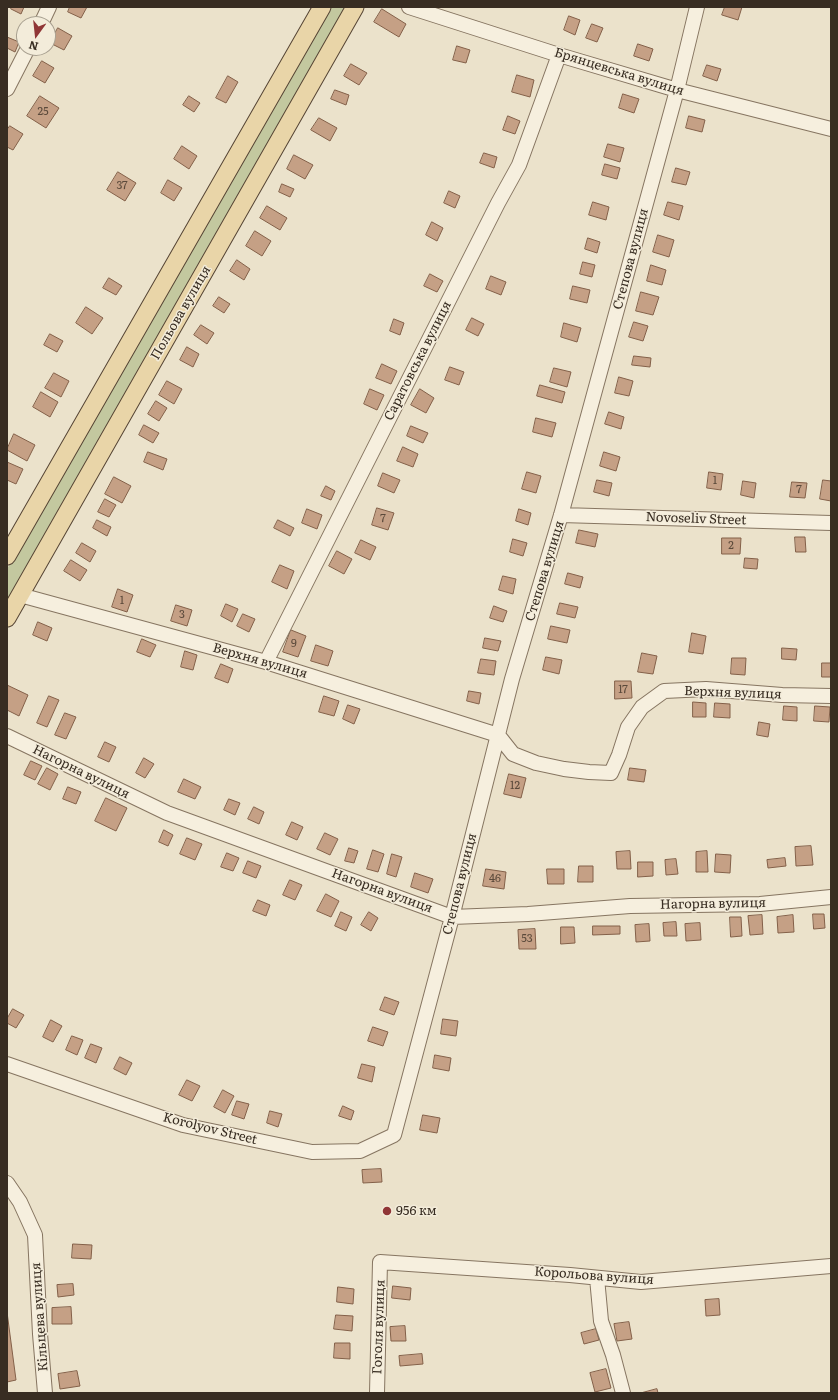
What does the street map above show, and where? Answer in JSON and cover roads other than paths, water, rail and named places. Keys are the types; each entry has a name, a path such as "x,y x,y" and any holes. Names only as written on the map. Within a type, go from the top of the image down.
{"main road":[{"path":"7,556 322,7"},
{"name":"Польова вулиця","path":"7,618 355,7"}],"street":[{"name":"Брянцевська вулиця","path":"409,7 559,55 677,90 831,129"},
{"name":"Степова вулиця","path":"394,1135 452,916 512,678 562,515 677,90 697,7"},
{"name":"Саратовська вулиця","path":"266,662 498,203 519,165 559,55"},
{"path":"7,89 24,56"},
{"name":"Novoseliv Street","path":"562,515 831,523"},
{"name":"Верхня вулиця","path":"20,595 266,662 498,735 513,754 536,763 564,769 611,773 619,755 628,727 642,707 664,691 706,689 782,695 831,696"},
{"name":"Нагорна вулиця","path":"7,736 167,813 452,916 528,914 630,906 760,904 831,897"},
{"name":"Korolyov Street","path":"7,1064 183,1125 312,1152 360,1151 394,1135"},
{"name":"Кільцева вулиця","path":"7,1183 20,1202 35,1235 40,1334 45,1393"},
{"name":"Корольова вулиця","path":"380,1262 642,1282 831,1266"},
{"name":"Гоголя вулиця","path":"377,1393 380,1262"},
{"path":"597,1278 601,1321 613,1355 623,1393"}],"place":[{"name":"956 км","path":"387,1211"}]}
